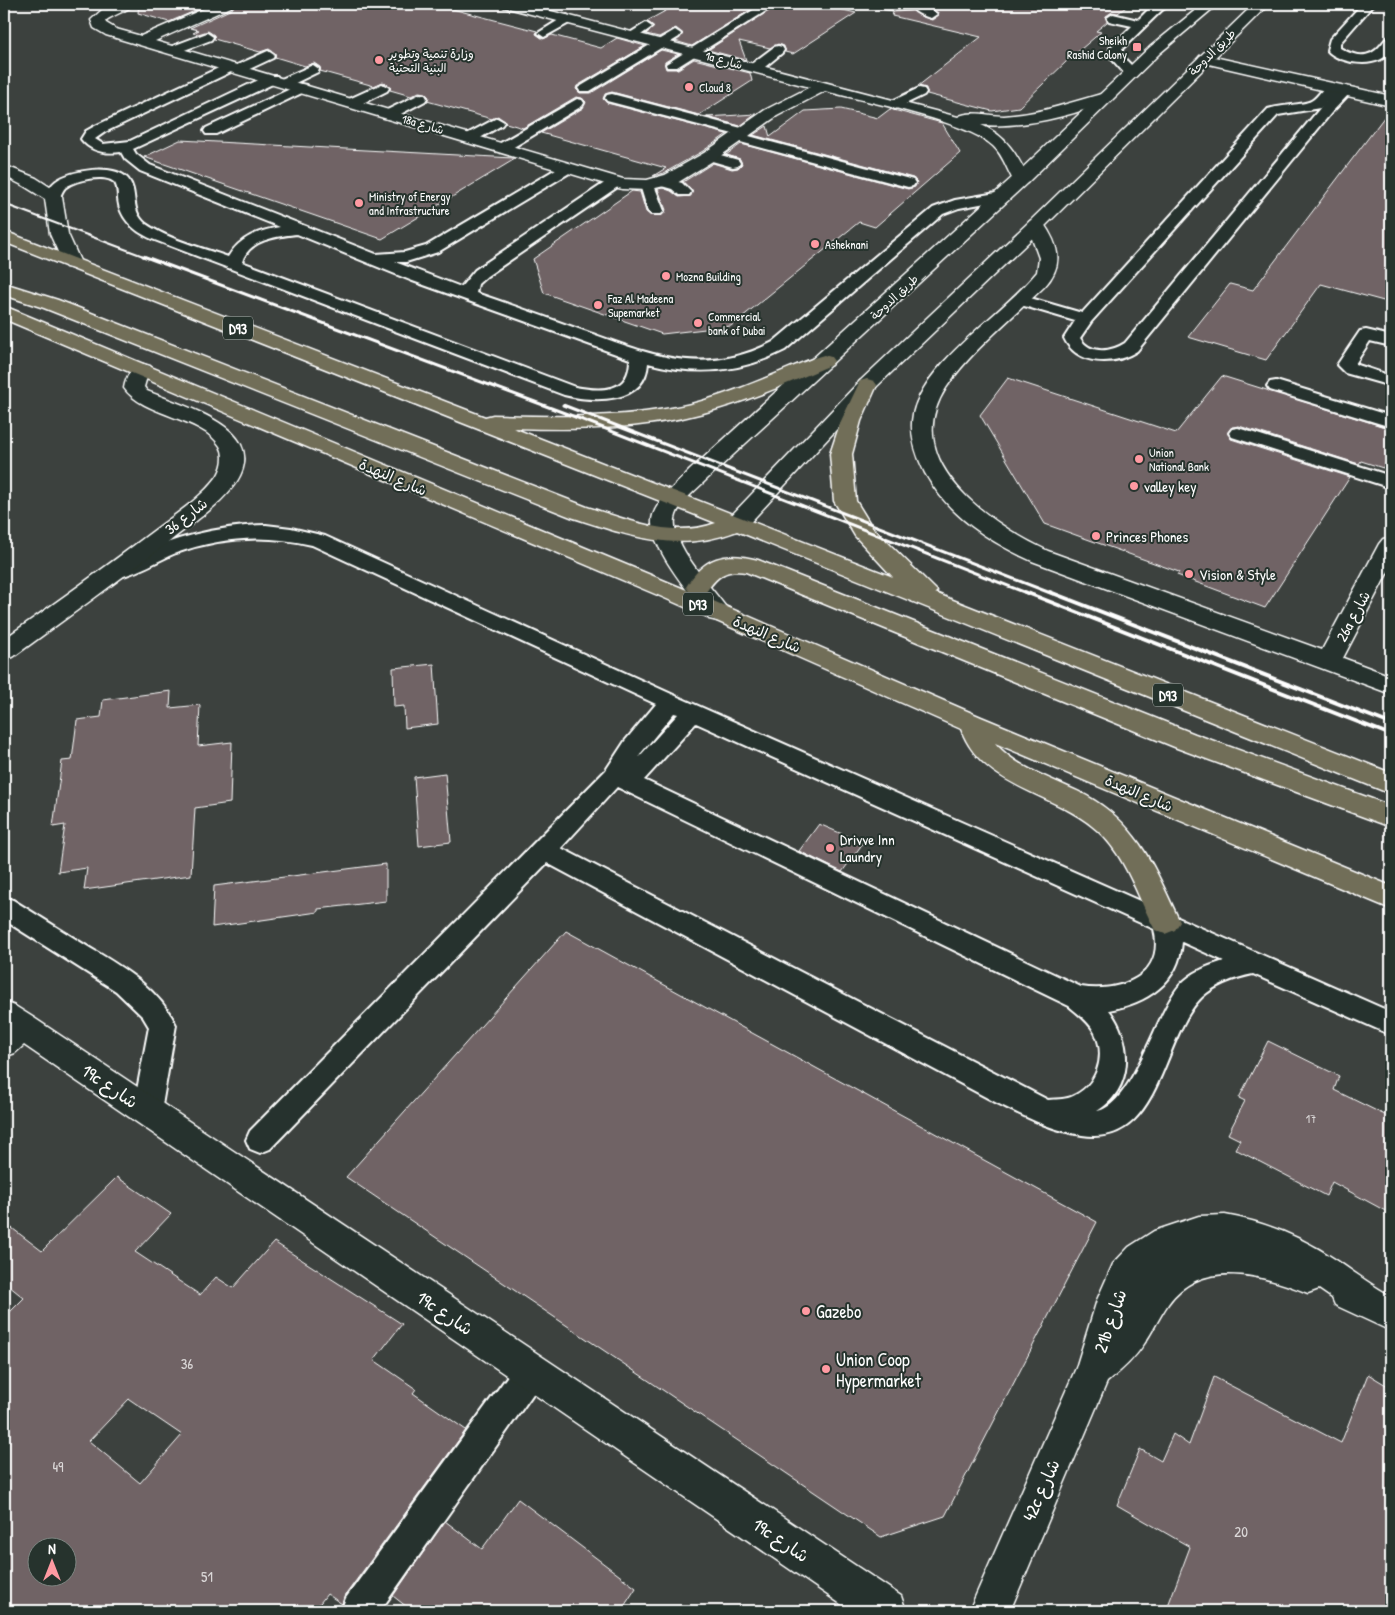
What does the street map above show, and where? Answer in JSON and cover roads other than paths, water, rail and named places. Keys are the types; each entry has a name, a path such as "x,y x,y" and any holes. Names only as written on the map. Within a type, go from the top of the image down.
{"main road":[{"name":"D93","path":"4,236 472,421 737,523 1391,784"},
{"path":"4,289 60,307 579,512 646,534 665,536 704,535 737,523"},
{"name":"شارع النهدة","path":"4,312 718,613 972,723 1391,898"},
{"path":"472,421 546,423 641,418 676,413 746,392 824,362"},
{"path":"867,385 851,421 841,454 846,501 870,538 904,574 944,607"},
{"path":"698,587 709,571 719,565 736,563 750,566 1186,741 1391,817"},
{"path":"972,723 981,745 993,758 1026,778 1091,809 1124,840 1135,858 1165,922"}],"street":[{"name":"18a شارع","path":"127,4 102,16 98,20 99,25 111,32 142,42 390,114 614,183 647,184"},
{"path":"142,42 226,4"},
{"name":"1a شارع","path":"514,4 939,116 978,130 999,142 1006,150 1021,179"},
{"path":"881,4 924,7"},
{"name":"طريق الدوحة","path":"665,536 664,516 675,499 698,474 824,362 1021,179 1131,72 1211,4"},
{"path":"1218,4 1193,52 1391,101"},
{"name":"طريق الدوحة","path":"737,523 867,385 1036,225 1193,52 1262,4"},
{"path":"771,113 795,78"},
{"path":"647,184 728,142 771,113 823,86"},
{"name":"1a شارع","path":"939,116 989,120 1030,119 1065,112 1105,98"},
{"path":"6,171 30,182 53,197 58,234 72,262"},
{"path":"1036,225 1048,256 1047,269 1020,300 943,375 933,389 926,405 922,422 923,439 928,458 942,485 957,504 992,531 1040,556 1391,685"},
{"name":"شارع 36","path":"4,650 108,578 219,490 228,478 233,467 234,455 231,445 224,435 203,423 140,395 134,388 136,378 143,370"},
{"path":"665,536 678,561 718,613"},
{"name":"26a شارع","path":"1329,661 1391,544"},
{"name":"19c شارع","path":"10,1029 147,1111 886,1611"},
{"name":"21b شارع","path":"1094,1370 1114,1353 1132,1332 1164,1282 1180,1269 1204,1259 1234,1256 1264,1261 1296,1271 1378,1307"},
{"name":"42c شارع","path":"988,1611 1094,1370"}],"lane":[{"path":"672,64 771,4"},
{"path":"1368,4 1334,42 1333,50 1351,58 1371,58 1378,55 1391,40"},
{"path":"1138,6 1160,7"},
{"path":"1131,72 1116,57 1115,51 1140,24 1160,7"},
{"path":"1114,18 1140,24"},
{"path":"548,34 570,20"},
{"path":"631,36 646,27"},
{"path":"585,88 675,34"},
{"path":"174,50 208,37"},
{"path":"760,69 783,51"},
{"path":"268,55 198,84 100,129 91,134 88,139 91,144 99,148 125,147 235,97 313,68"},
{"path":"198,84 225,86 234,93 235,97"},
{"path":"352,103 382,88"},
{"path":"215,132 305,89"},
{"path":"1319,108 1282,109 1273,112 1085,319 1072,338 1074,344 1082,350 1104,356 1116,356 1131,347 1319,108 1318,103 1338,89"},
{"path":"900,106 924,93"},
{"path":"390,114 420,98"},
{"path":"612,98 728,142 908,183"},
{"path":"502,148 576,103"},
{"path":"470,138 497,122"},
{"path":"728,142 772,136"},
{"path":"728,142 736,161"},
{"path":"125,147 130,156 145,168 298,228 428,282 639,356 676,366 695,367 734,364 766,354 779,346 938,211 955,204 1002,196"},
{"path":"374,259 406,257 428,251 534,190 566,169"},
{"path":"53,197 59,185 70,179 86,175 116,177 122,182 130,214 140,226 157,236 233,266 582,394 604,394 623,389 637,375 639,356"},
{"path":"468,296 467,289 470,283 481,273 614,183"},
{"path":"647,184 677,186 684,192"},
{"path":"637,203 647,184"},
{"path":"647,184 656,211"},
{"path":"534,190 565,191 578,197 583,203"},
{"path":"233,266 234,258 240,249 250,241 281,231 298,228"},
{"path":"428,282 481,273"},
{"path":"1020,300 1085,319"},
{"path":"1391,341 1366,335 1346,365 1351,369 1391,381"},
{"path":"1391,414 1278,383 1391,422"},
{"path":"1391,476 1240,430 1391,482"},
{"path":"108,578 166,549 212,535 258,531 302,535 336,547 670,702 1391,1024"},
{"path":"622,779 633,747 670,702"},
{"path":"260,1140 544,850 693,712"},
{"path":"622,779 1078,998 1096,1013 1109,1032 1115,1051 1113,1070 1104,1088 1088,1102 1068,1110 1044,1112"},
{"path":"544,850 1044,1112 1068,1121 1092,1124 1110,1121 1127,1110 1180,1007 1192,990 1210,977 1232,968 1255,963"},
{"path":"4,907 125,984 152,1009 163,1025 147,1111"},
{"path":"1078,998 1103,1000 1125,996 1145,988 1159,975 1167,958 1169,941 1165,922"},
{"path":"358,1611 530,1370"}],"railway":[{"path":"4,204 146,257"},
{"path":"143,256 570,415 1029,594"},
{"path":"563,405 1053,594"},
{"path":"1025,592 1391,735"},
{"path":"1050,592 1391,724"}],"place":[{"name":"Sheikh Rashid Colony","path":"1137,47"},
{"name":"وزارة تنمية وتطوير البنية التحتية","path":"379,60"},
{"name":"Cloud 8","path":"689,87"},
{"name":"Ministry of Energy and Infrastructure","path":"359,203"},
{"name":"Asheknani","path":"815,244"},
{"name":"Mozna Building","path":"666,276"},
{"name":"Faz Al Madeena Supemarket","path":"598,305"},
{"name":"Commercial bank of Dubai","path":"698,323"},
{"name":"Union National Bank","path":"1139,459"},
{"name":"valley key","path":"1134,486"},
{"name":"Princes Phones","path":"1096,536"},
{"name":"Vision & Style","path":"1189,574"},
{"name":"Drivve Inn Laundry","path":"830,848"},
{"name":"Gazebo","path":"806,1311"},
{"name":"Union Coop Hypermarket","path":"826,1369"}]}
